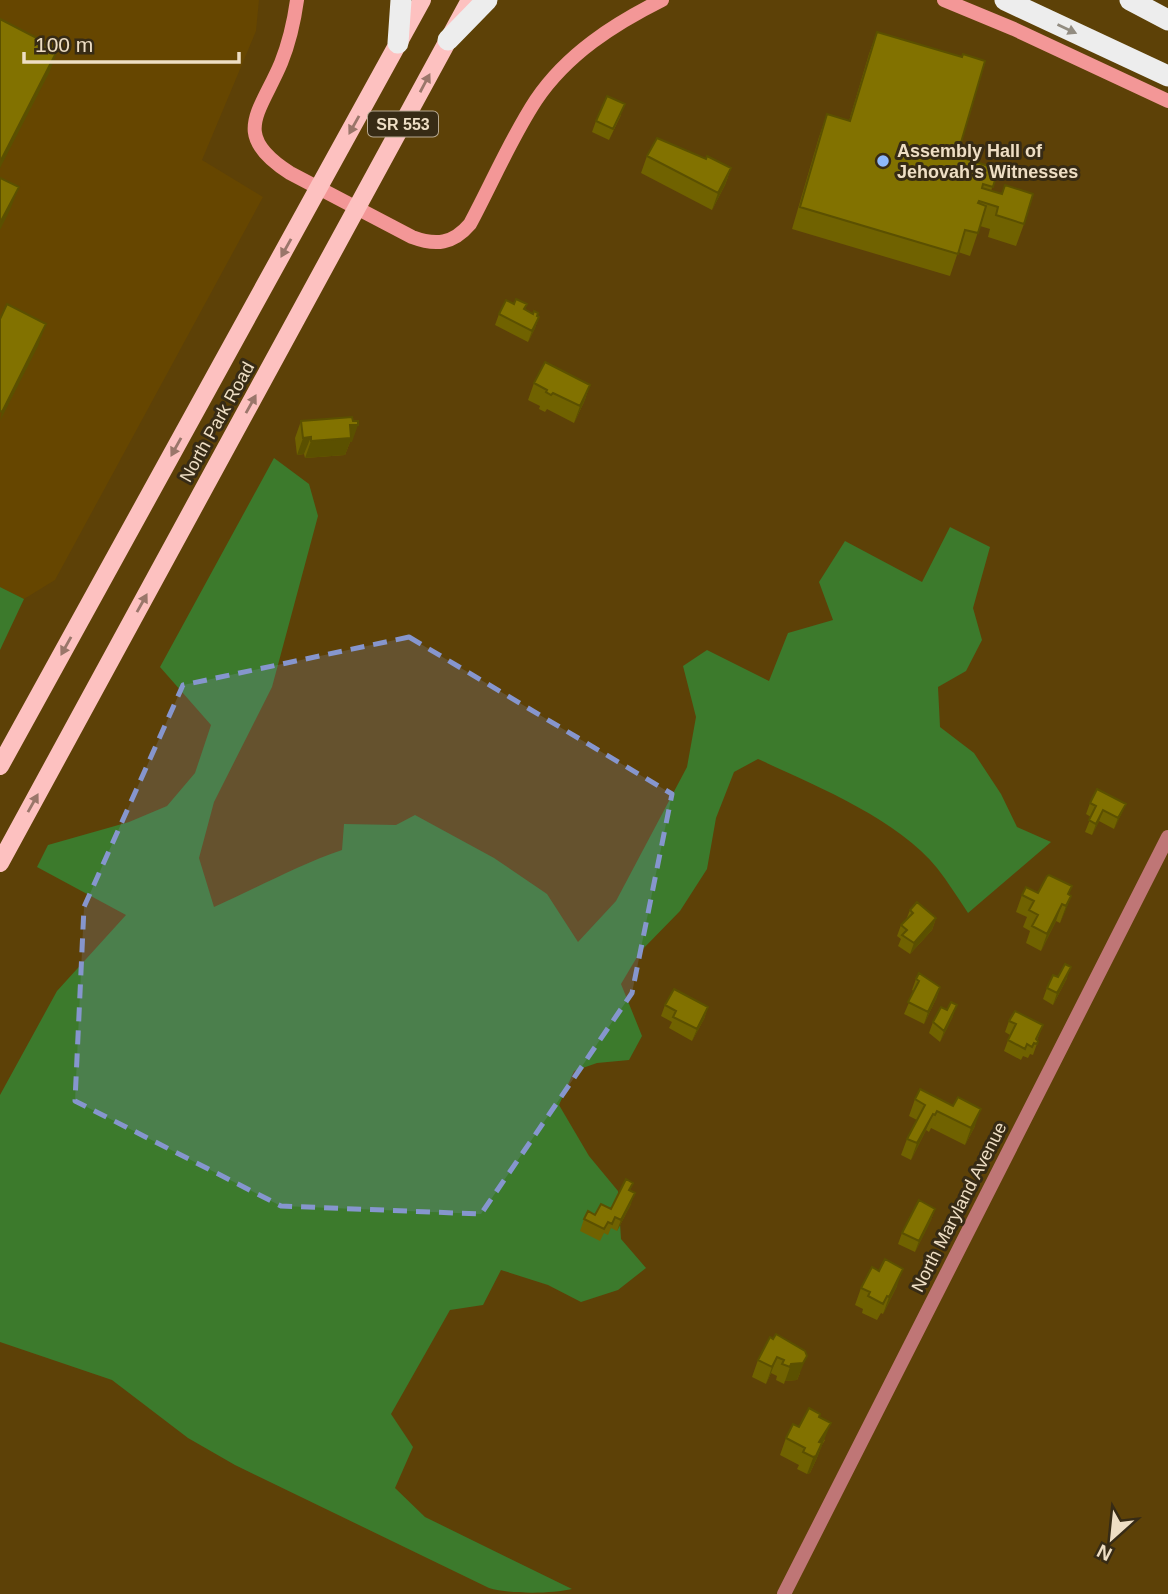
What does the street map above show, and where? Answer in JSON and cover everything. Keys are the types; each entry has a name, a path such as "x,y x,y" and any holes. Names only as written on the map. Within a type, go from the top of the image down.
{"highway":[{"path":"398,44 401,0"},
{"path":"448,40 487,0"},
{"path":"1005,0 1168,76"},
{"path":"1130,0 1168,20"}],"main road":[{"name":"North Park Road","path":"0,766 422,0"},
{"name":"North Park Road","path":"0,863 470,0"}],"street":[{"path":"297,0 284,55 257,111 254,125 256,140 273,162 428,243 445,242 461,235 470,224 538,97 584,48 616,25 662,0"},
{"path":"944,0 1014,29 1168,101"},
{"name":"North Maryland Avenue","path":"784,1594 1168,836"}],"highlighted area":[{"path":"409,637 672,794 632,993 481,1214 281,1206 75,1101 84,907 183,685"}],"shaded area":[{"path":"0,0 259,0 256,31 202,160 263,197 55,580 24,599 0,587"}],"green space":[{"path":"274,458 309,484 318,516 272,687 214,802 199,858 214,907 342,850 344,824 396,825 415,815 494,858 547,894 578,942 616,901 687,767 696,717 683,666 707,650 769,681 788,633 833,620 819,582 845,541 922,582 950,527 990,547 973,608 982,640 966,671 938,687 940,727 974,753 1001,794 1017,827 1051,842 968,913 941,873 920,850 878,819 829,792 758,759 734,772 716,818 707,869 680,911 640,952 621,984 642,1036 629,1060 597,1063 574,1071 559,1105 589,1156 618,1191 621,1239 646,1268 618,1290 581,1302 548,1285 501,1270 483,1305 450,1310 391,1414 413,1447 395,1488 425,1517 572,1589 530,1593 489,1588 235,1465 188,1438 112,1380 0,1342 0,1095 57,991 126,915 37,867 48,845 129,822 167,806 195,773 211,725 160,667"},
{"path":"0,587 24,599 0,650"}],"building":[{"path":"0,19 58,49 0,162"},
{"name":"Assembly Hall of Jehovah's Witnesses","path":"877,32 962,57 963,54 985,61 957,156 998,169 993,187 983,184 982,188 1002,194 1005,185 1033,194 1024,224 996,215 998,207 979,201 978,203 986,206 978,233 965,230 958,254 800,207 827,114 850,121"},
{"path":"607,96 625,104 613,129 596,121"},
{"path":"657,138 706,159 707,156 731,168 718,193 647,156"},
{"path":"0,178 19,187 0,223"},
{"path":"516,299 527,304 524,309 533,314 534,311 538,313 539,317 532,331 499,314 506,300 514,304"},
{"path":"7,304 46,324 2,412 0,319"},
{"path":"545,362 590,385 580,406 553,393 551,395 534,383"},
{"path":"352,417 353,421 358,421 358,425 350,425 351,438 311,441 311,437 303,438 301,421"},
{"path":"1097,789 1126,804 1118,818 1103,810 1096,824 1089,820 1096,806 1090,803"},
{"path":"1049,875 1072,886 1066,906 1062,904 1047,934 1032,926 1038,915 1029,910 1034,901 1022,895 1026,887 1038,893"},
{"path":"917,902 936,918 914,943 902,935 907,930 901,925 913,913 910,910"},
{"path":"1065,964 1071,967 1057,993 1047,988 1053,975 1058,977"},
{"path":"919,973 940,987 928,1012 908,1002 919,981 916,979"},
{"path":"674,989 708,1007 697,1029 673,1017 676,1011 665,1005"},
{"path":"951,1002 957,1005 944,1031 933,1022 941,1007 947,1010"},
{"path":"1015,1011 1043,1025 1036,1039 1037,1044 1034,1043 1032,1047 1027,1044 1025,1049 1008,1040 1016,1024 1009,1021"},
{"path":"920,1089 953,1106 958,1097 981,1109 971,1128 937,1111 917,1143 907,1139 925,1105 915,1099"},
{"path":"626,1179 633,1183 629,1190 635,1193 621,1220 615,1217 612,1224 608,1222 604,1229 584,1219 588,1211 595,1215 601,1204 611,1209"},
{"path":"919,1200 935,1209 919,1241 902,1233"},
{"path":"885,1259 903,1269 883,1304 868,1296 870,1292 861,1288 872,1267 879,1271"},
{"path":"776,1334 805,1351 807,1356 803,1363 791,1364 790,1367 782,1364 784,1360 777,1357 772,1367 758,1360 770,1337 773,1339"},
{"path":"809,1408 831,1423 819,1442 822,1443 816,1456 813,1457 803,1452 805,1448 786,1438 793,1424 799,1427"}],"place":[{"name":"Assembly Hall of Jehovah's Witnesses","path":"883,161"}]}
